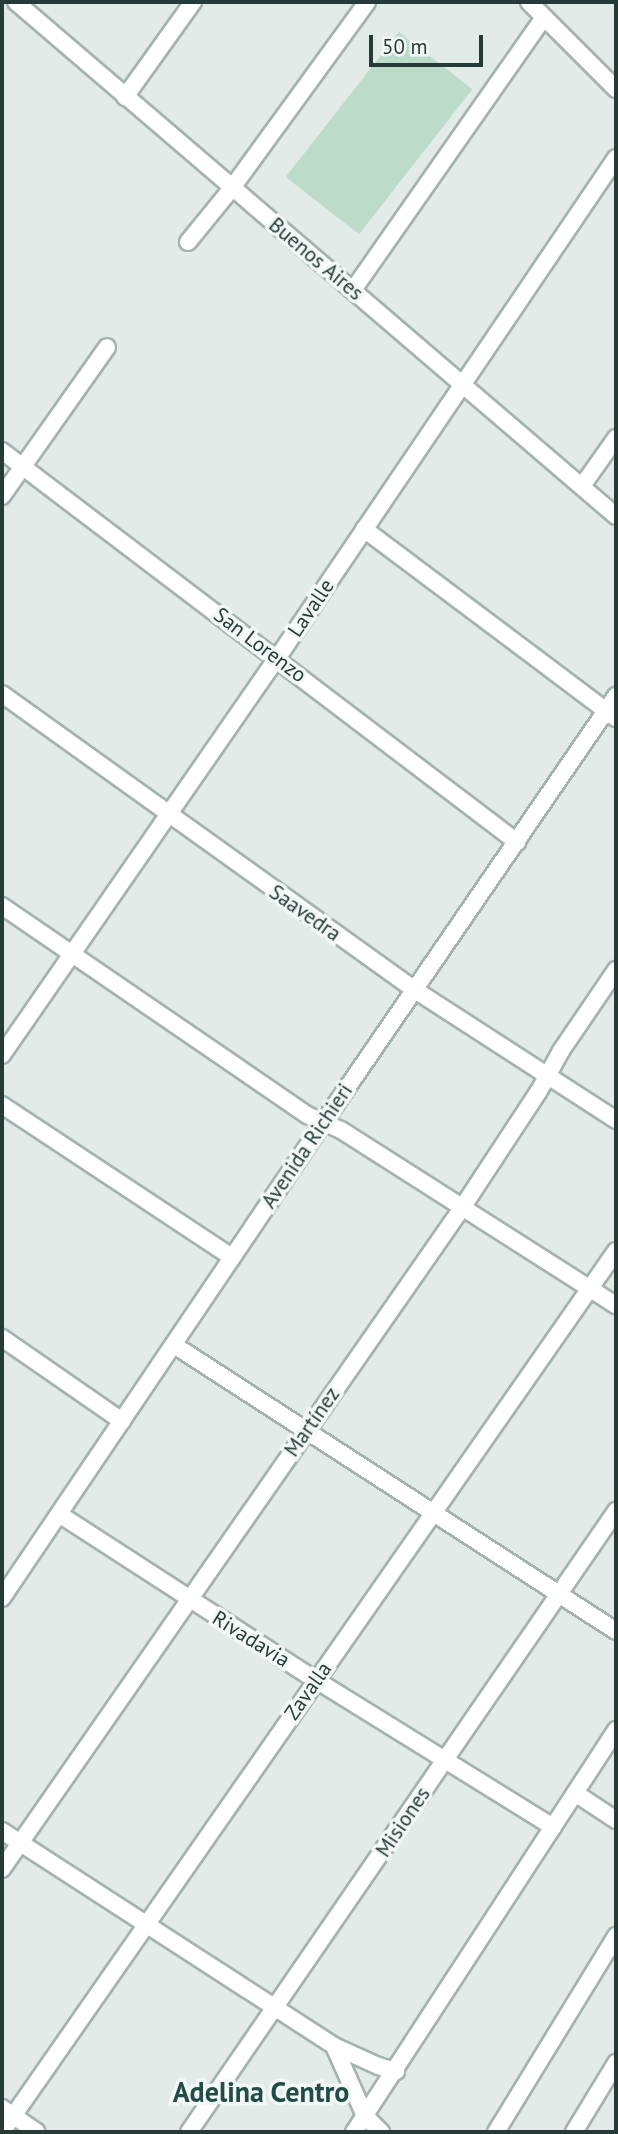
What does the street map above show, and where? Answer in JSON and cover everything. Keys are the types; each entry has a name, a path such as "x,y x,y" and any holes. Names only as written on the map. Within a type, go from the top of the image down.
{"street":[{"name":"Buenos Aires","path":"16,2 616,516"},
{"path":"125,97 193,2"},
{"path":"188,242 232,188 367,2"},
{"path":"529,2 616,89"},
{"path":"353,290 544,17"},
{"name":"Lavalle","path":"2,1055 278,657 616,158"},
{"path":"2,496 107,347"},
{"path":"582,486 616,438"},
{"name":"San Lorenzo","path":"2,452 278,657 517,842"},
{"path":"364,529 611,715"},
{"name":"Saavedra","path":"2,694 167,815 415,990 505,1051 547,1074 616,1120"},
{"name":"Avenida Richieri","path":"4,1591 60,1514 323,1123 517,842 611,715 616,696"},
{"path":"2,906 323,1123 341,1130 588,1290 616,1305"},
{"name":"Martínez","path":"2,1869 462,1208 616,970"},
{"path":"2,1105 232,1257"},
{"name":"Zavalla","path":"2,2132 7,2112 146,1924 616,1251"},
{"path":"2,1338 122,1421"},
{"path":"174,1345 616,1631"},
{"name":"Misiones","path":"189,2132 616,1511"},
{"name":"Rivadavia","path":"60,1514 190,1600 552,1827"},
{"path":"354,2132 616,1730"},
{"path":"575,1793 616,1820"},
{"path":"2,1831 334,2046 396,2071"},
{"path":"496,2132 616,1936"},
{"path":"334,2046 365,2116 381,2132"},
{"path":"574,2132 616,2063"},
{"path":"7,2112 37,2132"}],"green space":[{"path":"399,32 472,89 359,234 286,177"}],"district":[{"name":"Adelina Centro","path":"261,2092"}]}
